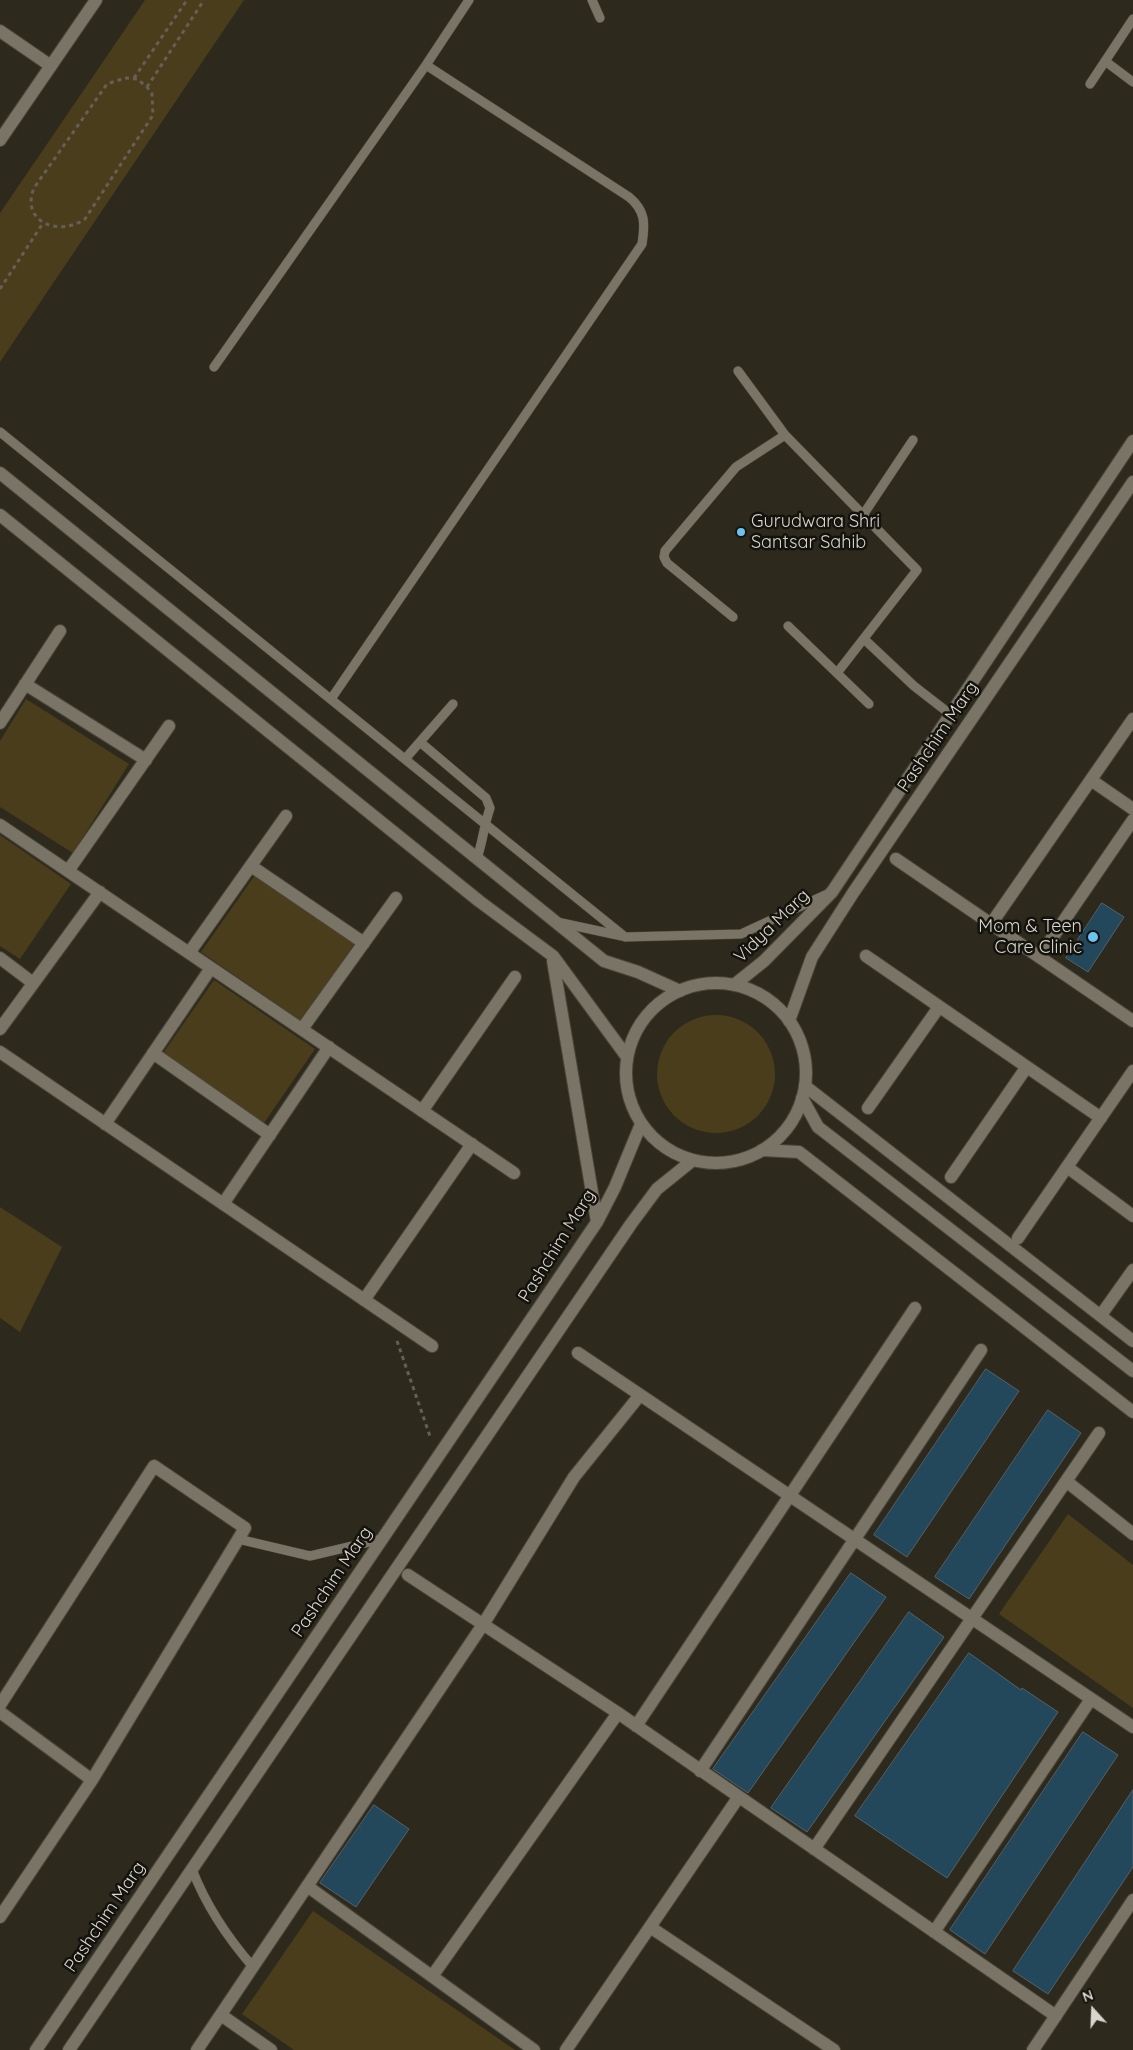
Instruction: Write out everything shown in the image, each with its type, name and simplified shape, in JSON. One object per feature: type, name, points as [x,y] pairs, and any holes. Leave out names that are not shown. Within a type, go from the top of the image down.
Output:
[{"type":"street","points":[[0,140],[96,0]]},
{"type":"street","points":[[0,30],[51,66]]},
{"type":"street","name":"Pashchim Marg","points":[[832,892],[1133,441]]},
{"type":"street","points":[[0,473],[604,961],[638,972],[680,990]]},
{"type":"street","name":"Pashchim Marg","points":[[789,1021],[812,957],[881,852],[1133,482]]},
{"type":"street","points":[[0,516],[480,901],[552,956],[627,1057]]},
{"type":"street","points":[[0,723],[60,631]]},
{"type":"street","points":[[25,684],[146,760]]},
{"type":"street","points":[[991,924],[1133,719]]},
{"type":"street","points":[[68,871],[169,726]]},
{"type":"street","points":[[1091,780],[1133,809]]},
{"type":"street","points":[[190,953],[286,816]]},
{"type":"street","points":[[1039,957],[1133,820]]},
{"type":"street","points":[[0,825],[514,1173]]},
{"type":"street","points":[[896,859],[1133,1021]]},
{"type":"street","points":[[251,866],[364,943]]},
{"type":"street","points":[[0,1029],[100,892]]},
{"type":"street","name":"Vidya Marg","points":[[734,985],[764,961],[832,892]]},
{"type":"street","points":[[302,1029],[396,898]]},
{"type":"street","points":[[552,956],[597,1222]]},
{"type":"street","points":[[866,956],[1101,1118]]},
{"type":"street","points":[[0,958],[33,983]]},
{"type":"street","points":[[105,1124],[211,968]]},
{"type":"street","points":[[422,1110],[516,977]]},
{"type":"street","name":"Vidya Marg","points":[[716,983],[734,985],[765,998],[789,1021],[803,1050],[806,1066],[803,1092],[793,1118],[780,1136],[762,1150],[750,1156],[722,1162],[693,1160],[673,1152],[655,1140],[641,1124],[630,1103],[626,1080],[627,1057],[637,1030],[655,1007],[680,990],[697,985],[716,983]]},
{"type":"street","points":[[868,1108],[939,1007]]},
{"type":"street","points":[[223,1204],[329,1047]]},
{"type":"street","points":[[0,1052],[432,1346]]},
{"type":"street","points":[[153,1053],[270,1135]]},
{"type":"street","points":[[951,1177],[1026,1068]]},
{"type":"street","points":[[1018,1238],[1131,1078]]},
{"type":"street","points":[[803,1092],[1133,1341]]},
{"type":"street","points":[[803,1092],[818,1127],[1133,1371]]},
{"type":"street","name":"Pashchim Marg","points":[[36,2050],[597,1222],[615,1186],[641,1124]]},
{"type":"street","points":[[364,1300],[472,1144]]},
{"type":"street","points":[[762,1150],[799,1152],[1133,1412]]},
{"type":"street","points":[[69,2050],[630,1224],[657,1189],[693,1160]]},
{"type":"street","points":[[1067,1167],[1133,1216]]},
{"type":"street","points":[[1101,1316],[1133,1270]]},
{"type":"street","points":[[636,1726],[915,1308]]},
{"type":"street","points":[[700,1771],[981,1350]]},
{"type":"street","points":[[578,1353],[1133,1727]]},
{"type":"street","points":[[197,2050],[484,1624],[574,1477],[640,1396]]},
{"type":"street","points":[[814,1849],[1099,1433]]},
{"type":"street","points":[[0,1705],[154,1466],[245,1528],[92,1780],[0,1917]]},
{"type":"street","points":[[1066,1481],[1133,1534]]},
{"type":"street","points":[[408,1575],[618,1713],[738,1798],[1056,2016]]},
{"type":"street","points":[[934,1932],[1091,1699]]},
{"type":"street","points":[[0,1712],[92,1780]]},
{"type":"street","points":[[433,1975],[618,1713]]},
{"type":"street","points":[[566,2050],[738,1798]]},
{"type":"street","points":[[307,1886],[433,1975],[534,2050]]},
{"type":"street","points":[[1033,2050],[1133,1900]]},
{"type":"street","points":[[650,1927],[834,2050]]},
{"type":"street","points":[[221,2015],[271,2050]]},
{"type":"lane","points":[[214,367],[426,65],[469,0]]},
{"type":"lane","points":[[592,0],[600,18]]},
{"type":"lane","points":[[1090,84],[1133,19]]},
{"type":"lane","points":[[1105,61],[1133,82]]},
{"type":"lane","points":[[331,699],[642,244],[645,222],[639,205],[426,65]]},
{"type":"lane","points":[[738,371],[785,435],[916,570],[837,673]]},
{"type":"lane","points":[[0,432],[625,937]]},
{"type":"lane","points":[[733,617],[668,563],[664,557],[665,551],[736,467],[785,435]]},
{"type":"lane","points":[[863,515],[913,440]]},
{"type":"lane","points":[[788,626],[869,704]]},
{"type":"lane","points":[[864,639],[914,686],[950,714]]},
{"type":"lane","points":[[405,759],[453,704]]},
{"type":"lane","points":[[420,742],[486,798],[490,808],[485,824],[483,843],[477,858]]},
{"type":"lane","points":[[555,921],[625,937],[741,934],[832,892]]},
{"type":"lane","points":[[238,1539],[310,1556],[382,1539]]},
{"type":"lane","points":[[192,1869],[201,1892],[230,1941],[253,1967]]},
{"type":"path","points":[[134,79],[187,0]]},
{"type":"path","points":[[147,86],[204,0]]},
{"type":"path","points":[[116,79],[134,79],[147,86],[152,94],[153,115],[85,219],[68,227],[59,228],[44,223],[38,217],[31,201],[34,188],[107,84],[116,79]]},
{"type":"path","points":[[0,289],[44,223]]},
{"type":"path","points":[[389,1317],[425,1416],[436,1459]]},
{"type":"shaded area","points":[[145,0],[244,0],[0,362],[0,213]]},
{"type":"shaded area","points":[[26,699],[129,764],[73,853],[0,807],[0,741]]},
{"type":"shaded area","points":[[0,835],[71,884],[20,959],[0,946]]},
{"type":"shaded area","points":[[255,875],[355,943],[301,1021],[201,952]]},
{"type":"shaded area","points":[[214,980],[315,1049],[264,1123],[163,1053]]},
{"type":"shaded area","points":[[716,1015],[739,1019],[758,1032],[771,1051],[775,1074],[771,1097],[758,1116],[739,1129],[716,1133],[693,1129],[674,1116],[661,1097],[657,1074],[661,1051],[674,1032],[693,1019]]},
{"type":"shaded area","points":[[0,1207],[62,1247],[20,1332],[0,1318]]},
{"type":"shaded area","points":[[1068,1514],[1133,1565],[1133,1708],[999,1614]]},
{"type":"shaded area","points":[[313,1911],[515,2050],[294,2050],[242,2014]]},
{"type":"building","points":[[1102,903],[1124,917],[1088,972],[1066,958]]},
{"type":"building","points":[[986,1369],[1019,1391],[907,1557],[874,1535]]},
{"type":"building","points":[[1048,1410],[1081,1433],[969,1599],[935,1577]]},
{"type":"building","points":[[851,1573],[886,1597],[748,1793],[713,1769]]},
{"type":"building","points":[[909,1612],[944,1637],[807,1832],[771,1808]]},
{"type":"building","points":[[969,1653],[1021,1690],[1022,1688],[1058,1712],[947,1878],[855,1816]]},
{"type":"building","points":[[1083,1732],[1118,1755],[985,1954],[950,1930]]},
{"type":"building","points":[[1133,1790],[1133,1867],[1048,1994],[1013,1971]]},
{"type":"building","points":[[374,1805],[409,1829],[356,1907],[320,1883]]},
{"type":"place","name":"Gurudwara Shri Santsar Sahib","points":[[741,532]]},
{"type":"place","name":"Mom & Teen Care Clinic","points":[[1093,937]]}]
